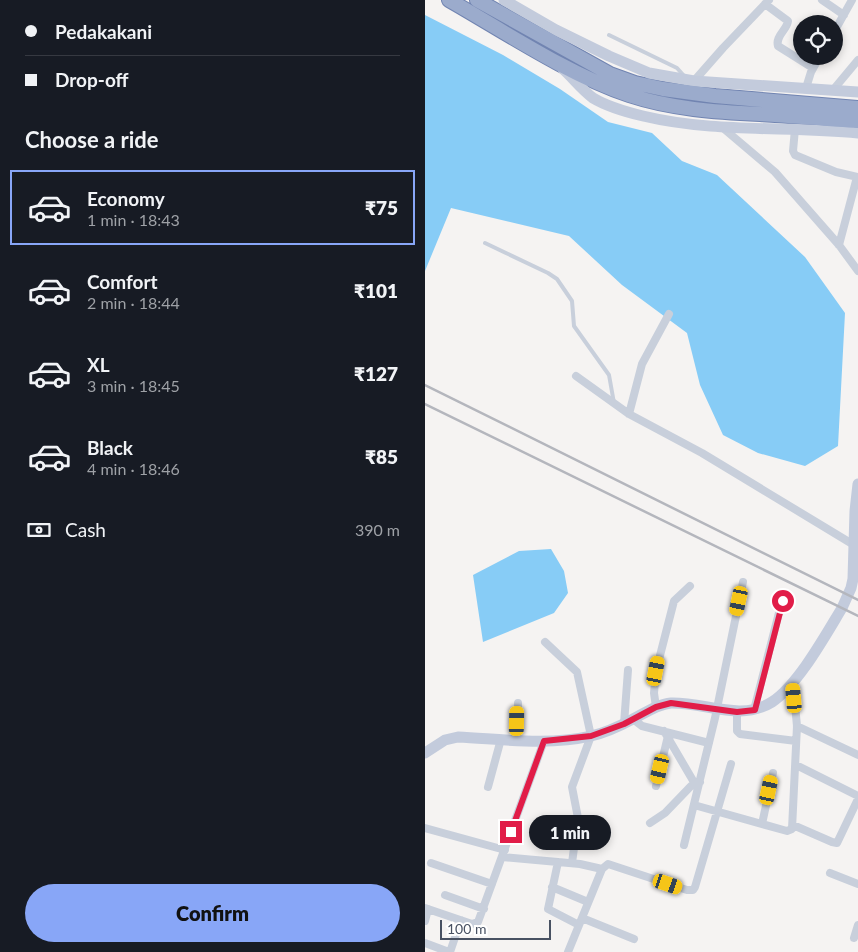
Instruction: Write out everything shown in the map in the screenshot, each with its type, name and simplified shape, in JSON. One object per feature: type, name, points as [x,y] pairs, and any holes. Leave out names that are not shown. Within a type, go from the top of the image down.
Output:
[{"type":"highway","points":[[449,0],[555,60],[606,86],[657,103],[713,111],[858,121]]},
{"type":"highway","points":[[477,0],[610,74],[635,83],[715,96],[858,108]]},
{"type":"main road","points":[[505,0],[556,30],[649,73],[691,81],[858,92]]},
{"type":"main road","points":[[555,60],[593,97],[619,110],[663,121],[723,128],[828,130],[858,133]]},
{"type":"main road","points":[[425,753],[451,738],[544,741],[591,736],[629,722],[656,707],[671,703],[737,712],[755,710],[771,702],[793,684],[848,596],[853,579],[858,484]]},
{"type":"street","points":[[822,0],[844,15],[852,0]]},
{"type":"street","points":[[691,81],[767,2],[788,21],[778,40],[778,46],[813,68]]},
{"type":"street","points":[[833,90],[858,60]]},
{"type":"street","points":[[806,88],[815,65]]},
{"type":"street","points":[[723,128],[775,172],[839,245],[858,270]]},
{"type":"street","points":[[795,129],[793,151],[795,155],[836,172],[857,177],[839,245]]},
{"type":"street","points":[[629,414],[638,375],[645,356],[669,314]]},
{"type":"street","points":[[576,376],[629,414],[702,453],[854,545]]},
{"type":"street","points":[[684,845],[694,805],[697,783],[717,709],[743,582]]},
{"type":"street","points":[[656,707],[654,693],[656,671],[674,601],[690,586]]},
{"type":"street","points":[[755,710],[783,601]]},
{"type":"street","points":[[545,642],[577,672],[583,691],[591,736],[572,787],[578,818],[572,863]]},
{"type":"street","points":[[628,670],[629,722],[666,734],[709,743]]},
{"type":"street","points":[[694,805],[789,831],[792,829],[797,726],[793,684]]},
{"type":"street","points":[[517,740],[518,703]]},
{"type":"street","points":[[737,712],[737,731],[740,734],[796,741]]},
{"type":"street","points":[[797,726],[858,755]]},
{"type":"street","points":[[666,734],[697,783]]},
{"type":"street","points":[[656,786],[666,734]]},
{"type":"street","points":[[488,787],[501,739]]},
{"type":"street","points":[[425,921],[427,909],[472,924],[477,922],[484,908],[544,741]]},
{"type":"street","points":[[569,952],[602,869],[608,864],[687,890],[693,890],[731,764]]},
{"type":"street","points":[[793,825],[837,843],[858,798],[796,765]]},
{"type":"street","points":[[761,824],[773,773]]},
{"type":"street","points":[[650,823],[665,813],[697,783]]},
{"type":"street","points":[[425,828],[503,854],[602,869]]},
{"type":"street","points":[[558,862],[548,909],[635,939]]},
{"type":"street","points":[[431,864],[492,884]]},
{"type":"street","points":[[830,873],[858,884]]},
{"type":"street","points":[[553,887],[588,902]]},
{"type":"street","points":[[445,894],[484,908]]},
{"type":"street","points":[[425,943],[449,952],[461,920]]},
{"type":"street","points":[[854,938],[858,924]]},
{"type":"lane","points":[[609,35],[677,68],[691,81]]},
{"type":"lane","points":[[485,243],[548,273],[557,280],[572,301],[573,323],[576,329],[609,375],[614,403]]},
{"type":"water","points":[[425,15],[503,55],[560,89],[608,122],[652,133],[682,161],[717,175],[805,257],[845,313],[838,446],[805,466],[758,453],[723,435],[700,385],[687,333],[622,285],[569,236],[451,208],[425,271]]},
{"type":"water","points":[[551,549],[564,571],[568,593],[554,613],[483,642],[473,575],[519,551]]},
{"type":"railway","points":[[425,385],[858,600]]},
{"type":"railway","points":[[425,404],[858,616]]},
{"type":"route","points":[[511,832],[544,741],[591,736],[624,724],[656,707],[671,703],[737,712],[755,710],[783,601]]}]
